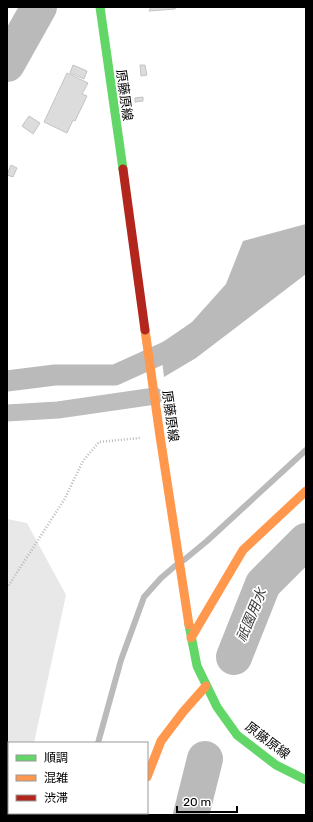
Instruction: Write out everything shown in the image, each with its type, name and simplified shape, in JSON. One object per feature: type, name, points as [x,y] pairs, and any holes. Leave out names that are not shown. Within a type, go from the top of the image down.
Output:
[{"type":"main road","name":"原藤原線","points":[[100,7],[160,436],[191,638],[197,666],[217,707],[237,735],[276,765],[306,780]]},
{"type":"main road","points":[[191,638],[243,550],[306,491]]},
{"type":"main road","points":[[148,774],[161,741],[183,712],[206,686]]},
{"type":"street","points":[[7,413],[58,410],[155,396]]},
{"type":"path","points":[[7,588],[64,500],[82,461],[99,442],[160,436]]},
{"type":"shaded area","points":[[306,224],[306,274],[196,358],[164,377],[160,344],[192,322],[226,284],[243,241]]},
{"type":"shaded area","points":[[7,519],[27,523],[66,595],[34,742],[8,742],[8,814],[19,815],[7,815]]},
{"type":"shaded area","points":[[306,528],[306,554],[275,588],[264,621],[244,610],[245,599],[259,577],[289,542]]},
{"type":"building","points":[[151,7],[176,7],[175,9],[149,11]]},
{"type":"building","points":[[73,65],[87,71],[84,79],[70,73]]},
{"type":"building","points":[[140,65],[145,65],[147,75],[141,76]]},
{"type":"building","points":[[67,73],[88,83],[82,94],[87,96],[75,121],[73,120],[67,133],[44,122]]},
{"type":"building","points":[[143,97],[143,101],[135,102],[135,98]]},
{"type":"building","points":[[29,116],[40,123],[33,134],[22,126]]},
{"type":"building","points":[[11,165],[17,168],[13,177],[7,175]]},
{"type":"waterway","points":[[7,64],[39,7]]},
{"type":"waterway","points":[[7,381],[55,375],[115,375],[188,342]]},
{"type":"waterway","points":[[184,560],[207,541],[306,450]]},
{"type":"waterway","name":"祇園用水","points":[[234,657],[263,584],[306,541]]},
{"type":"waterway","points":[[98,742],[121,660],[144,597],[161,578],[175,566]]},
{"type":"waterway","name":"祇園用水","points":[[191,815],[205,759]]},
{"type":"traffic: fast","points":[[100,7],[123,169]]},
{"type":"traffic: fast","points":[[189,625],[197,666],[217,707],[237,735],[276,765],[306,780]]},
{"type":"traffic: slow","points":[[145,330],[189,625]]},
{"type":"traffic: slow","points":[[191,638],[243,550],[306,491]]},
{"type":"traffic: slow","points":[[148,774],[161,741],[183,712],[206,686]]},
{"type":"traffic: jam","points":[[123,169],[145,330]]}]
